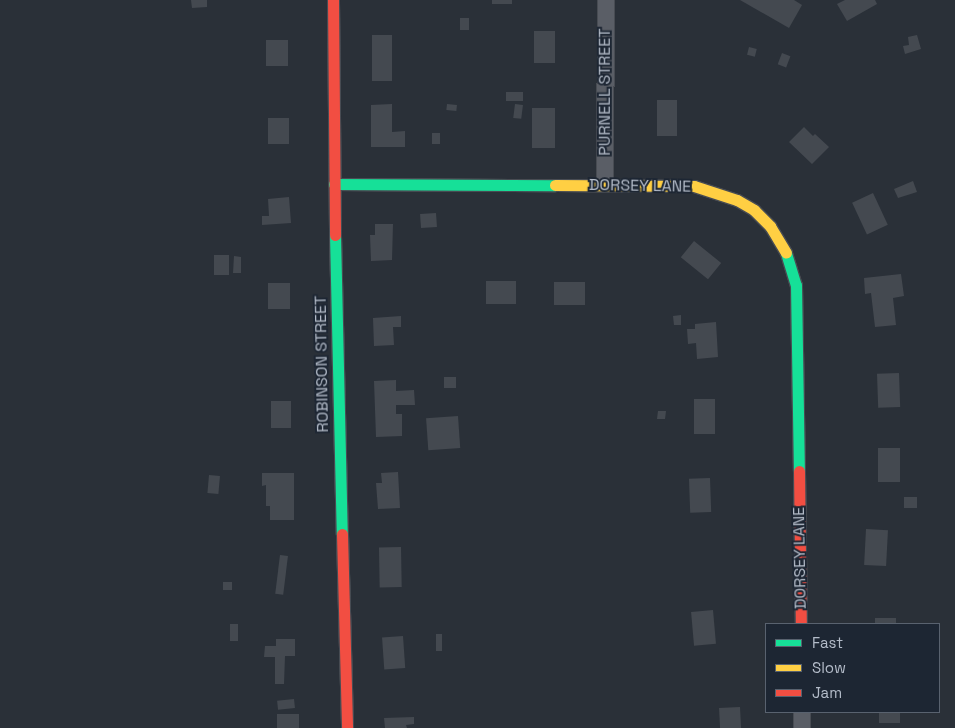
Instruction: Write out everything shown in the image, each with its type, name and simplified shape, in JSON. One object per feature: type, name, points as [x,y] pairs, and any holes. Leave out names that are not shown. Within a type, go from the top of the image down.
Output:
[{"type":"street","name":"ROBINSON STREET","points":[[333,0],[334,184],[346,728]]},
{"type":"street","name":"PURNELL STREET","points":[[605,184],[606,0]]},
{"type":"street","name":"DORSEY LANE","points":[[334,184],[605,184],[694,186],[720,192],[754,210],[770,226],[783,245],[791,265],[797,304],[801,623]]},
{"type":"street","points":[[802,713],[802,728]]},
{"type":"building","points":[[191,0],[207,0],[207,7],[192,8]]},
{"type":"building","points":[[492,0],[512,0],[512,4],[492,4]]},
{"type":"building","points":[[740,0],[794,0],[802,5],[789,28]]},
{"type":"building","points":[[845,0],[875,0],[877,4],[847,21],[837,4]]},
{"type":"building","points":[[460,18],[469,18],[469,30],[460,30]]},
{"type":"building","points":[[534,31],[555,31],[555,63],[534,63]]},
{"type":"building","points":[[372,35],[392,35],[392,81],[372,81]]},
{"type":"building","points":[[917,35],[921,49],[905,54],[903,46],[909,45],[908,37]]},
{"type":"building","points":[[266,40],[288,40],[288,66],[266,66]]},
{"type":"building","points":[[749,47],[757,49],[755,57],[747,55]]},
{"type":"building","points":[[782,53],[790,56],[786,67],[778,64]]},
{"type":"building","points":[[506,92],[523,92],[523,101],[506,101]]},
{"type":"building","points":[[657,100],[677,100],[677,136],[657,136]]},
{"type":"building","points":[[392,104],[392,132],[405,131],[405,147],[371,147],[371,105]]},
{"type":"building","points":[[447,104],[457,105],[456,111],[446,110]]},
{"type":"building","points":[[515,104],[523,105],[521,119],[513,118]]},
{"type":"building","points":[[532,108],[555,108],[555,148],[532,148]]},
{"type":"building","points":[[268,118],[289,118],[289,144],[268,144]]},
{"type":"building","points":[[804,127],[829,147],[812,164],[789,142]]},
{"type":"building","points":[[432,133],[440,133],[440,144],[432,144]]},
{"type":"building","points":[[913,181],[917,192],[898,198],[894,189]]},
{"type":"building","points":[[873,193],[888,225],[867,234],[852,203]]},
{"type":"building","points":[[289,197],[291,223],[262,225],[262,216],[269,216],[268,199]]},
{"type":"building","points":[[436,213],[437,227],[421,228],[420,214]]},
{"type":"building","points":[[375,224],[393,224],[392,260],[371,261],[370,235],[375,235]]},
{"type":"building","points":[[694,241],[721,263],[708,279],[681,257]]},
{"type":"building","points":[[214,255],[229,255],[229,275],[214,275]]},
{"type":"building","points":[[234,256],[241,257],[241,273],[233,273]]},
{"type":"building","points":[[901,274],[904,296],[893,298],[896,325],[875,327],[871,293],[865,294],[864,278]]},
{"type":"building","points":[[486,281],[516,281],[516,304],[486,304]]},
{"type":"building","points":[[554,282],[585,282],[585,305],[554,305]]},
{"type":"building","points":[[268,283],[290,283],[290,309],[268,309]]},
{"type":"building","points":[[681,315],[681,325],[674,325],[673,316]]},
{"type":"building","points":[[401,316],[401,327],[393,327],[394,345],[374,346],[373,318]]},
{"type":"building","points":[[716,322],[718,357],[697,359],[696,343],[688,344],[687,329],[695,329],[695,324]]},
{"type":"building","points":[[899,373],[900,407],[878,408],[877,374]]},
{"type":"building","points":[[444,377],[456,377],[456,388],[444,388]]},
{"type":"building","points":[[396,380],[396,391],[414,390],[415,405],[396,405],[396,414],[402,414],[402,436],[376,437],[374,381]]},
{"type":"building","points":[[694,399],[715,399],[715,434],[694,434]]},
{"type":"building","points":[[271,401],[291,401],[291,428],[271,428]]},
{"type":"building","points":[[658,411],[666,411],[665,419],[657,419]]},
{"type":"building","points":[[458,416],[460,448],[428,450],[426,418]]},
{"type":"building","points":[[878,448],[900,448],[900,482],[878,482]]},
{"type":"building","points":[[398,472],[400,508],[378,509],[376,483],[382,483],[381,473]]},
{"type":"building","points":[[262,473],[294,473],[294,520],[270,520],[270,506],[266,506],[266,485],[262,486]]},
{"type":"building","points":[[209,475],[220,476],[218,494],[207,493]]},
{"type":"building","points":[[710,478],[711,512],[690,513],[689,479]]},
{"type":"building","points":[[904,497],[917,497],[917,508],[904,508]]},
{"type":"building","points":[[866,529],[888,530],[886,566],[864,565]]},
{"type":"building","points":[[379,547],[401,547],[402,587],[380,587]]},
{"type":"building","points":[[280,555],[288,556],[283,595],[275,594]]},
{"type":"building","points":[[223,582],[232,582],[232,590],[223,590]]},
{"type":"building","points":[[713,610],[716,644],[694,646],[691,612]]},
{"type":"building","points":[[875,618],[896,618],[896,623],[875,623]]},
{"type":"building","points":[[230,624],[238,624],[238,641],[230,641]]},
{"type":"building","points":[[436,634],[442,634],[442,651],[436,651]]},
{"type":"building","points":[[403,636],[405,668],[384,669],[382,637]]},
{"type":"building","points":[[276,639],[295,639],[295,656],[285,656],[284,684],[275,684],[275,657],[264,657],[265,646],[276,646]]},
{"type":"building","points":[[294,699],[295,708],[278,710],[277,701]]},
{"type":"building","points":[[740,707],[741,728],[720,728],[719,708]]},
{"type":"building","points":[[879,713],[900,713],[900,723],[879,723]]},
{"type":"building","points":[[277,714],[299,714],[299,728],[277,728]]},
{"type":"building","points":[[414,717],[414,724],[406,725],[407,728],[385,728],[384,718]]},
{"type":"traffic: fast","points":[[334,184],[555,185]]},
{"type":"traffic: fast","points":[[335,235],[342,534]]},
{"type":"traffic: fast","points":[[786,253],[796,285],[799,471]]},
{"type":"traffic: slow","points":[[555,185],[694,186],[737,200],[754,210],[770,226],[786,253]]},
{"type":"traffic: jam","points":[[333,0],[335,235]]},
{"type":"traffic: jam","points":[[799,471],[801,623]]},
{"type":"traffic: jam","points":[[342,534],[347,728]]}]
